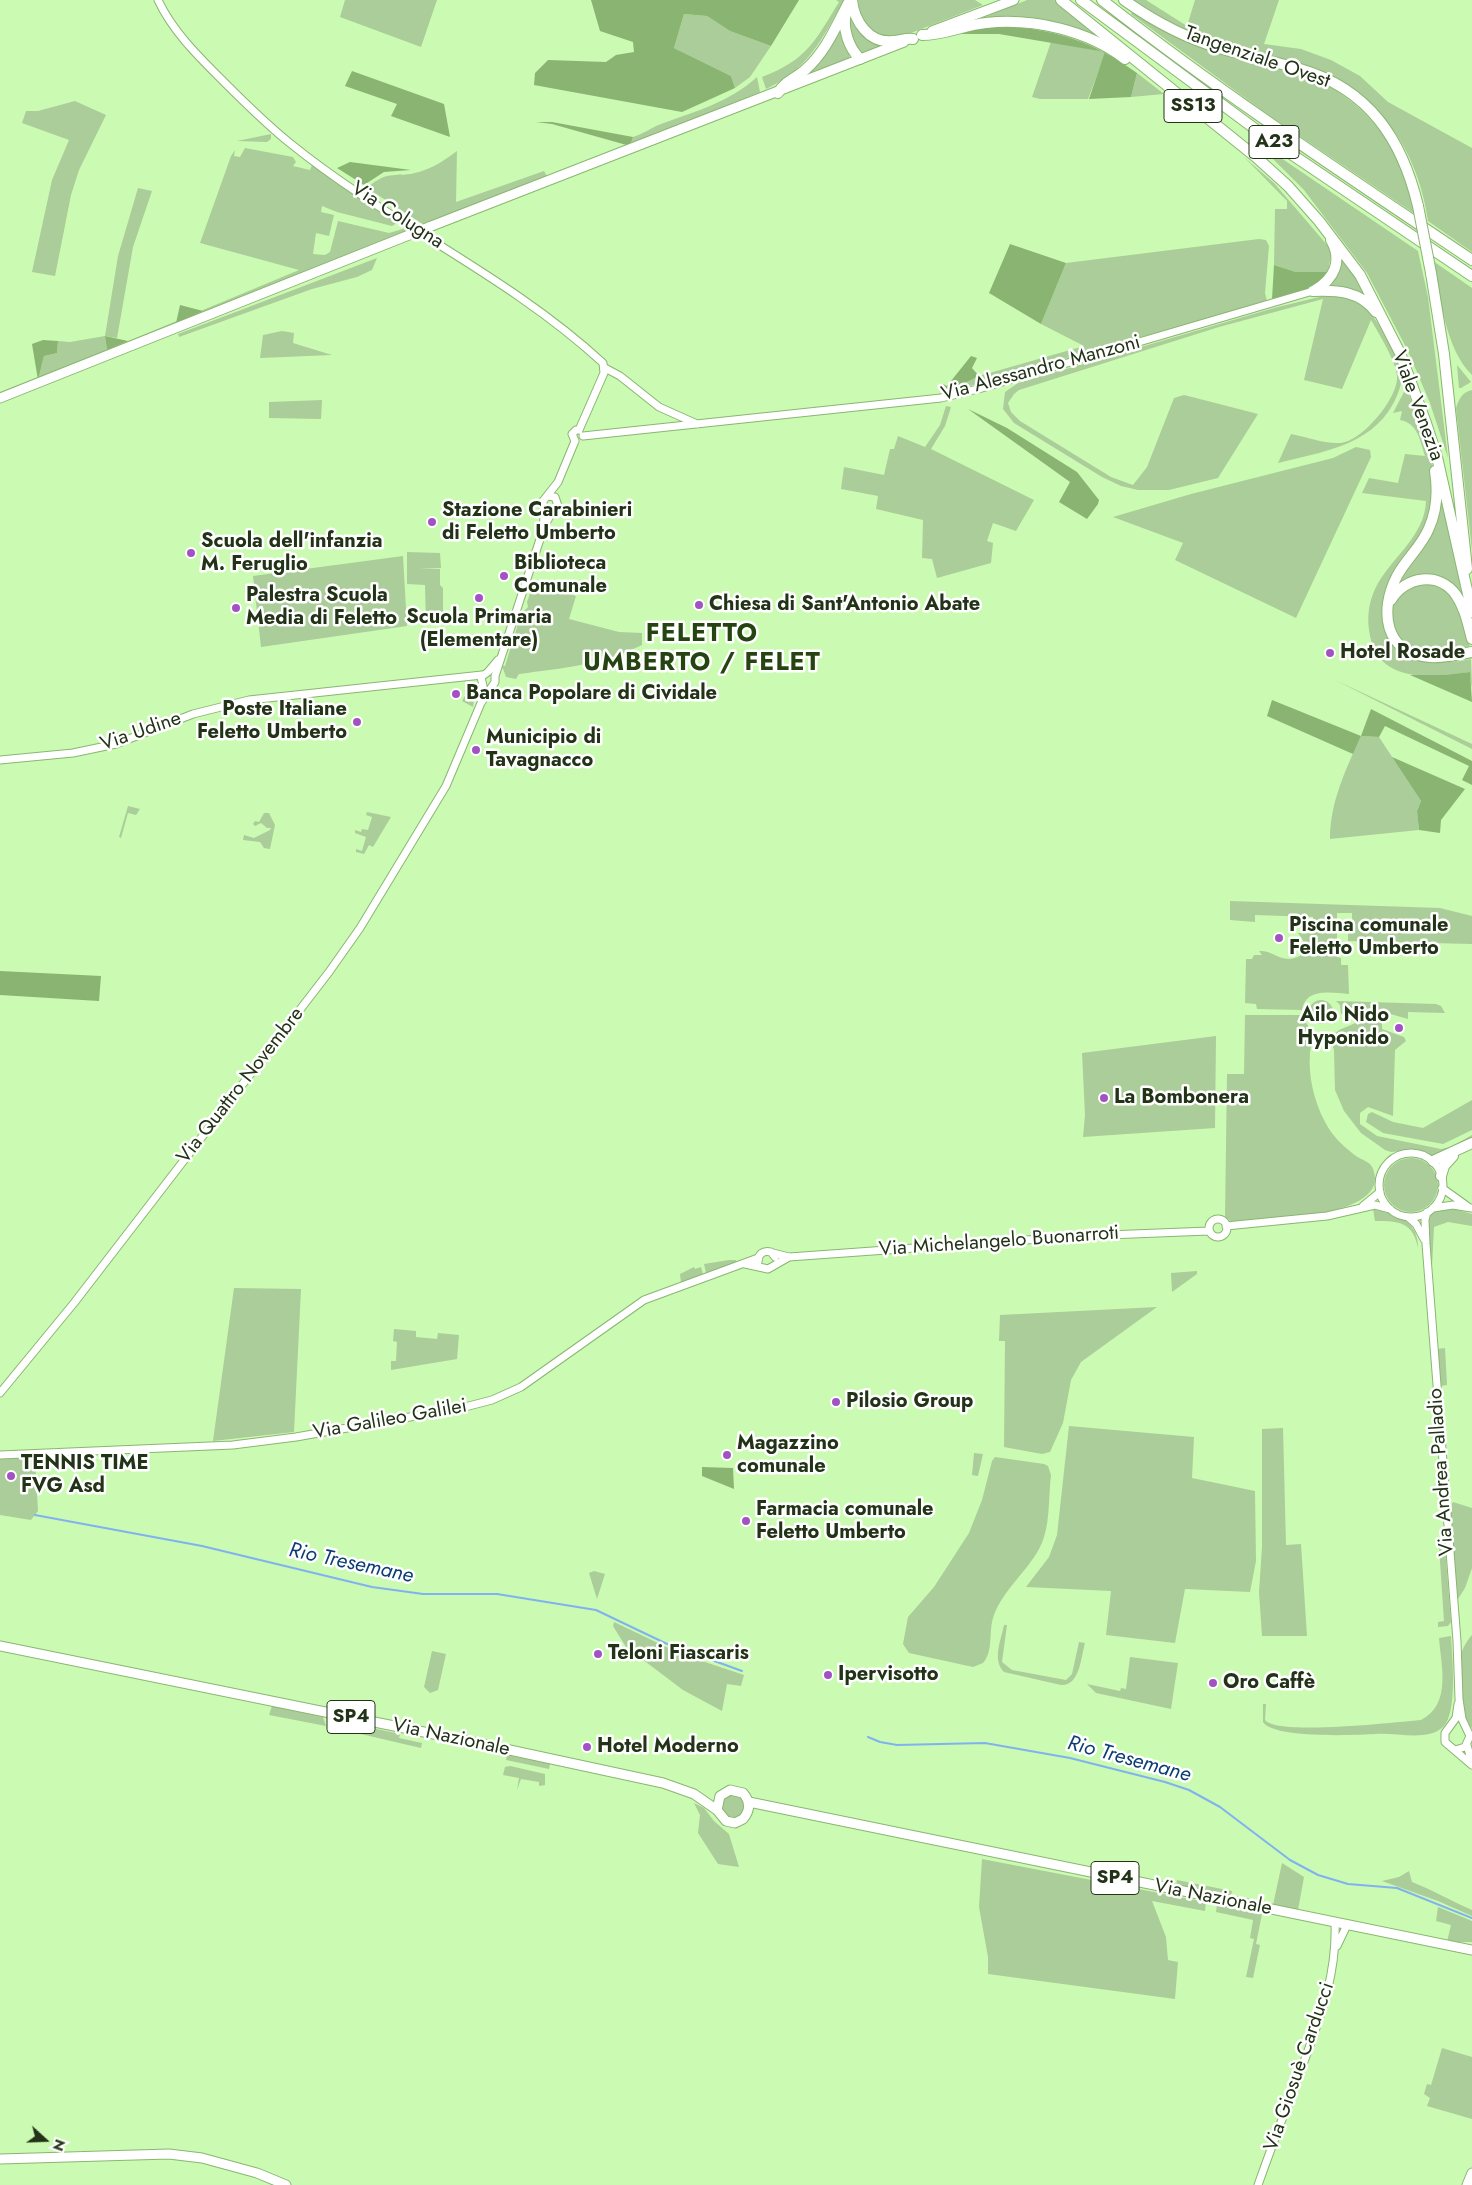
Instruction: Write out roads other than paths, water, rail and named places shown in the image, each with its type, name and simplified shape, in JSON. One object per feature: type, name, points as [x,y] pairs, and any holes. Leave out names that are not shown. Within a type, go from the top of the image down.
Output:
[{"type":"highway","points":[[851,0],[860,25],[875,38],[892,42],[935,35],[985,23],[1012,22],[1047,25],[1089,38],[1114,51],[1148,76],[1158,78]]},
{"type":"highway","points":[[851,0],[844,22],[853,52],[860,59]]},
{"type":"highway","points":[[778,93],[782,86],[805,70],[821,52],[851,0]]},
{"type":"highway","name":"SS13","points":[[1061,0],[1256,157],[1288,186],[1319,220]]},
{"type":"highway","name":"A23","points":[[1081,0],[1266,137],[1472,276]]},
{"type":"highway","name":"A23","points":[[1102,0],[1186,64],[1297,142],[1472,260]]},
{"type":"highway","name":"Tangenziale Ovest","points":[[1124,0],[1172,28],[1217,47],[1301,69],[1325,78],[1348,92],[1380,120],[1395,141],[1406,163],[1418,206],[1431,273]]},
{"type":"highway","points":[[1313,291],[1328,281],[1333,274],[1337,256],[1333,243],[1319,220]]},
{"type":"highway","name":"Viale Venezia","points":[[1319,220],[1360,275],[1396,344],[1412,380],[1438,457],[1472,611]]},
{"type":"highway","name":"Viale Venezia","points":[[1431,273],[1444,354],[1472,611]]},
{"type":"highway","points":[[1313,291],[1354,294],[1369,304],[1396,344]]},
{"type":"highway","points":[[1426,423],[1436,482],[1434,512],[1426,536],[1403,565],[1392,587],[1386,616],[1394,639],[1407,650],[1429,657],[1472,652]]},
{"type":"highway","points":[[1461,514],[1472,557]]},
{"type":"highway","points":[[1386,616],[1394,596],[1409,583],[1424,579],[1439,582],[1446,585],[1464,609],[1472,639]]},
{"type":"highway","points":[[1432,1162],[1472,1143]]},
{"type":"highway","points":[[1442,1176],[1444,1166],[1458,1151]]},
{"type":"main road","points":[[0,398],[429,227],[1014,0]]},
{"type":"main road","name":"Via Nazionale","points":[[0,1646],[495,1747],[663,1783],[694,1794],[720,1796],[727,1790],[737,1790],[746,1796],[749,1802],[778,1810],[846,1822],[1347,1926],[1472,1950]]},
{"type":"main road","name":"Via Nazionale","points":[[694,1794],[717,1810],[722,1819],[730,1823],[739,1822],[747,1814],[778,1810]]},
{"type":"main road","points":[[717,1810],[720,1796]]},
{"type":"main road","points":[[747,1814],[749,1802]]},
{"type":"main road","points":[[1452,1946],[1472,1944]]},
{"type":"main road","points":[[0,2159],[169,2154],[202,2158],[257,2173],[286,2185]]},
{"type":"main road","points":[[1467,2185],[1472,2173]]},
{"type":"street","name":"Via Colugna","points":[[158,0],[173,26],[193,51],[259,117],[291,144],[346,183],[536,307],[597,357],[605,368],[620,376],[659,407],[697,424]]},
{"type":"street","name":"Via Alessandro Manzoni","points":[[581,433],[697,424],[941,398],[982,388],[1313,291]]},
{"type":"street","points":[[544,527],[542,501],[558,482],[575,441],[580,441],[581,433],[605,368]]},
{"type":"street","points":[[485,686],[488,674],[504,652],[544,527],[552,512],[558,506],[558,482]]},
{"type":"street","points":[[546,496],[557,498]]},
{"type":"street","points":[[543,508],[552,512]]},
{"type":"street","points":[[485,686],[495,682],[488,674]]},
{"type":"street","name":"Via Udine","points":[[0,760],[73,753],[116,744],[193,714],[249,700],[488,674]]},
{"type":"street","name":"Via Udine","points":[[460,678],[485,686]]},
{"type":"street","name":"Via Quattro Novembre","points":[[0,1393],[74,1303],[221,1109],[321,984],[360,928],[446,786],[481,703],[485,686]]},
{"type":"street","points":[[1430,1210],[1440,1199],[1442,1188],[1442,1176],[1432,1162],[1414,1153],[1394,1158],[1386,1164],[1381,1174],[1380,1192],[1390,1210],[1408,1217],[1453,1204],[1471,1208]]},
{"type":"street","points":[[1442,1188],[1471,1208]]},
{"type":"street","name":"Via Michelangelo Buonarroti","points":[[1362,1207],[1380,1192]]},
{"type":"street","name":"Via Michelangelo Buonarroti","points":[[1226,1226],[1327,1216],[1362,1207],[1376,1206],[1390,1210]]},
{"type":"street","name":"Via Andrea Palladio","points":[[1430,1210],[1425,1220],[1426,1244],[1457,1641],[1459,1699],[1465,1728],[1470,1736],[1467,1745],[1472,1764]]},
{"type":"street","name":"Via Andrea Palladio","points":[[1408,1217],[1420,1230],[1426,1244]]},
{"type":"street","name":"Via Michelangelo Buonarroti","points":[[1215,1220],[1221,1220],[1226,1226],[1226,1232],[1220,1237],[1212,1236],[1209,1231],[1211,1223],[1215,1220]]},
{"type":"street","name":"Via Michelangelo Buonarroti","points":[[773,1254],[789,1256],[1082,1236],[1209,1231]]},
{"type":"street","points":[[744,1264],[768,1270],[775,1264],[773,1254],[763,1252],[758,1258],[760,1267]]},
{"type":"street","name":"Via Michelangelo Buonarroti","points":[[775,1264],[789,1256]]},
{"type":"street","name":"Via Galileo Galilei","points":[[0,1455],[233,1445],[304,1436],[461,1408],[492,1400],[521,1387],[644,1300],[758,1258]]},
{"type":"street","name":"Via Andrea Palladio","points":[[1459,1699],[1456,1718],[1445,1733],[1445,1742],[1472,1764]]},
{"type":"street","points":[[1450,1727],[1460,1725],[1465,1728]]},
{"type":"street","points":[[1455,1750],[1467,1745]]},
{"type":"street","name":"Via Giosuè Carducci","points":[[1258,2185],[1324,2008],[1333,1972],[1336,1948],[1335,1923]]},
{"type":"street","name":"Via Giosuè Carducci","points":[[1336,1948],[1347,1926]]},
{"type":"waterway","name":"Rio Tresemane","points":[[35,1515],[202,1546],[372,1587],[423,1594],[497,1594],[596,1610],[665,1643],[742,1671]]},
{"type":"waterway","name":"Rio Tresemane","points":[[868,1737],[880,1742],[897,1745],[985,1743],[1070,1758],[1165,1782],[1189,1790],[1220,1807],[1290,1860],[1318,1875],[1348,1884],[1397,1888],[1472,1918]]},
{"type":"place","name":"Stazione Carabinieri di Feletto Umberto","points":[[432,522]]},
{"type":"place","name":"Scuola dell'infanzia M. Feruglio","points":[[191,553]]},
{"type":"place","name":"Biblioteca Comunale","points":[[504,576]]},
{"type":"place","name":"Scuola Primaria (Elementare)","points":[[479,598]]},
{"type":"place","name":"Chiesa di Sant'Antonio Abate","points":[[699,605]]},
{"type":"place","name":"Palestra Scuola Media di Feletto","points":[[236,608]]},
{"type":"place","name":"Hotel Rosade","points":[[1330,653]]},
{"type":"place","name":"Banca Popolare di Cividale","points":[[456,694]]},
{"type":"place","name":"Poste Italiane Feletto Umberto","points":[[357,722]]},
{"type":"place","name":"Municipio di Tavagnacco","points":[[476,750]]},
{"type":"place","name":"Piscina comunale Feletto Umberto","points":[[1279,938]]},
{"type":"place","name":"Ailo Nido Hyponido","points":[[1399,1028]]},
{"type":"place","name":"La Bombonera","points":[[1104,1098]]},
{"type":"place","name":"Pilosio Group","points":[[836,1402]]},
{"type":"place","name":"Magazzino comunale","points":[[727,1455]]},
{"type":"place","name":"TENNIS TIME FVG Asd","points":[[11,1476]]},
{"type":"place","name":"Farmacia comunale Feletto Umberto","points":[[746,1521]]},
{"type":"place","name":"Teloni Fiascaris","points":[[598,1654]]},
{"type":"place","name":"Ipervisotto","points":[[828,1675]]},
{"type":"place","name":"Oro Caffè","points":[[1213,1683]]},
{"type":"place","name":"Hotel Moderno","points":[[587,1747]]},
{"type":"district","name":"FELETTO UMBERTO / FELET","points":[[702,650]]}]
